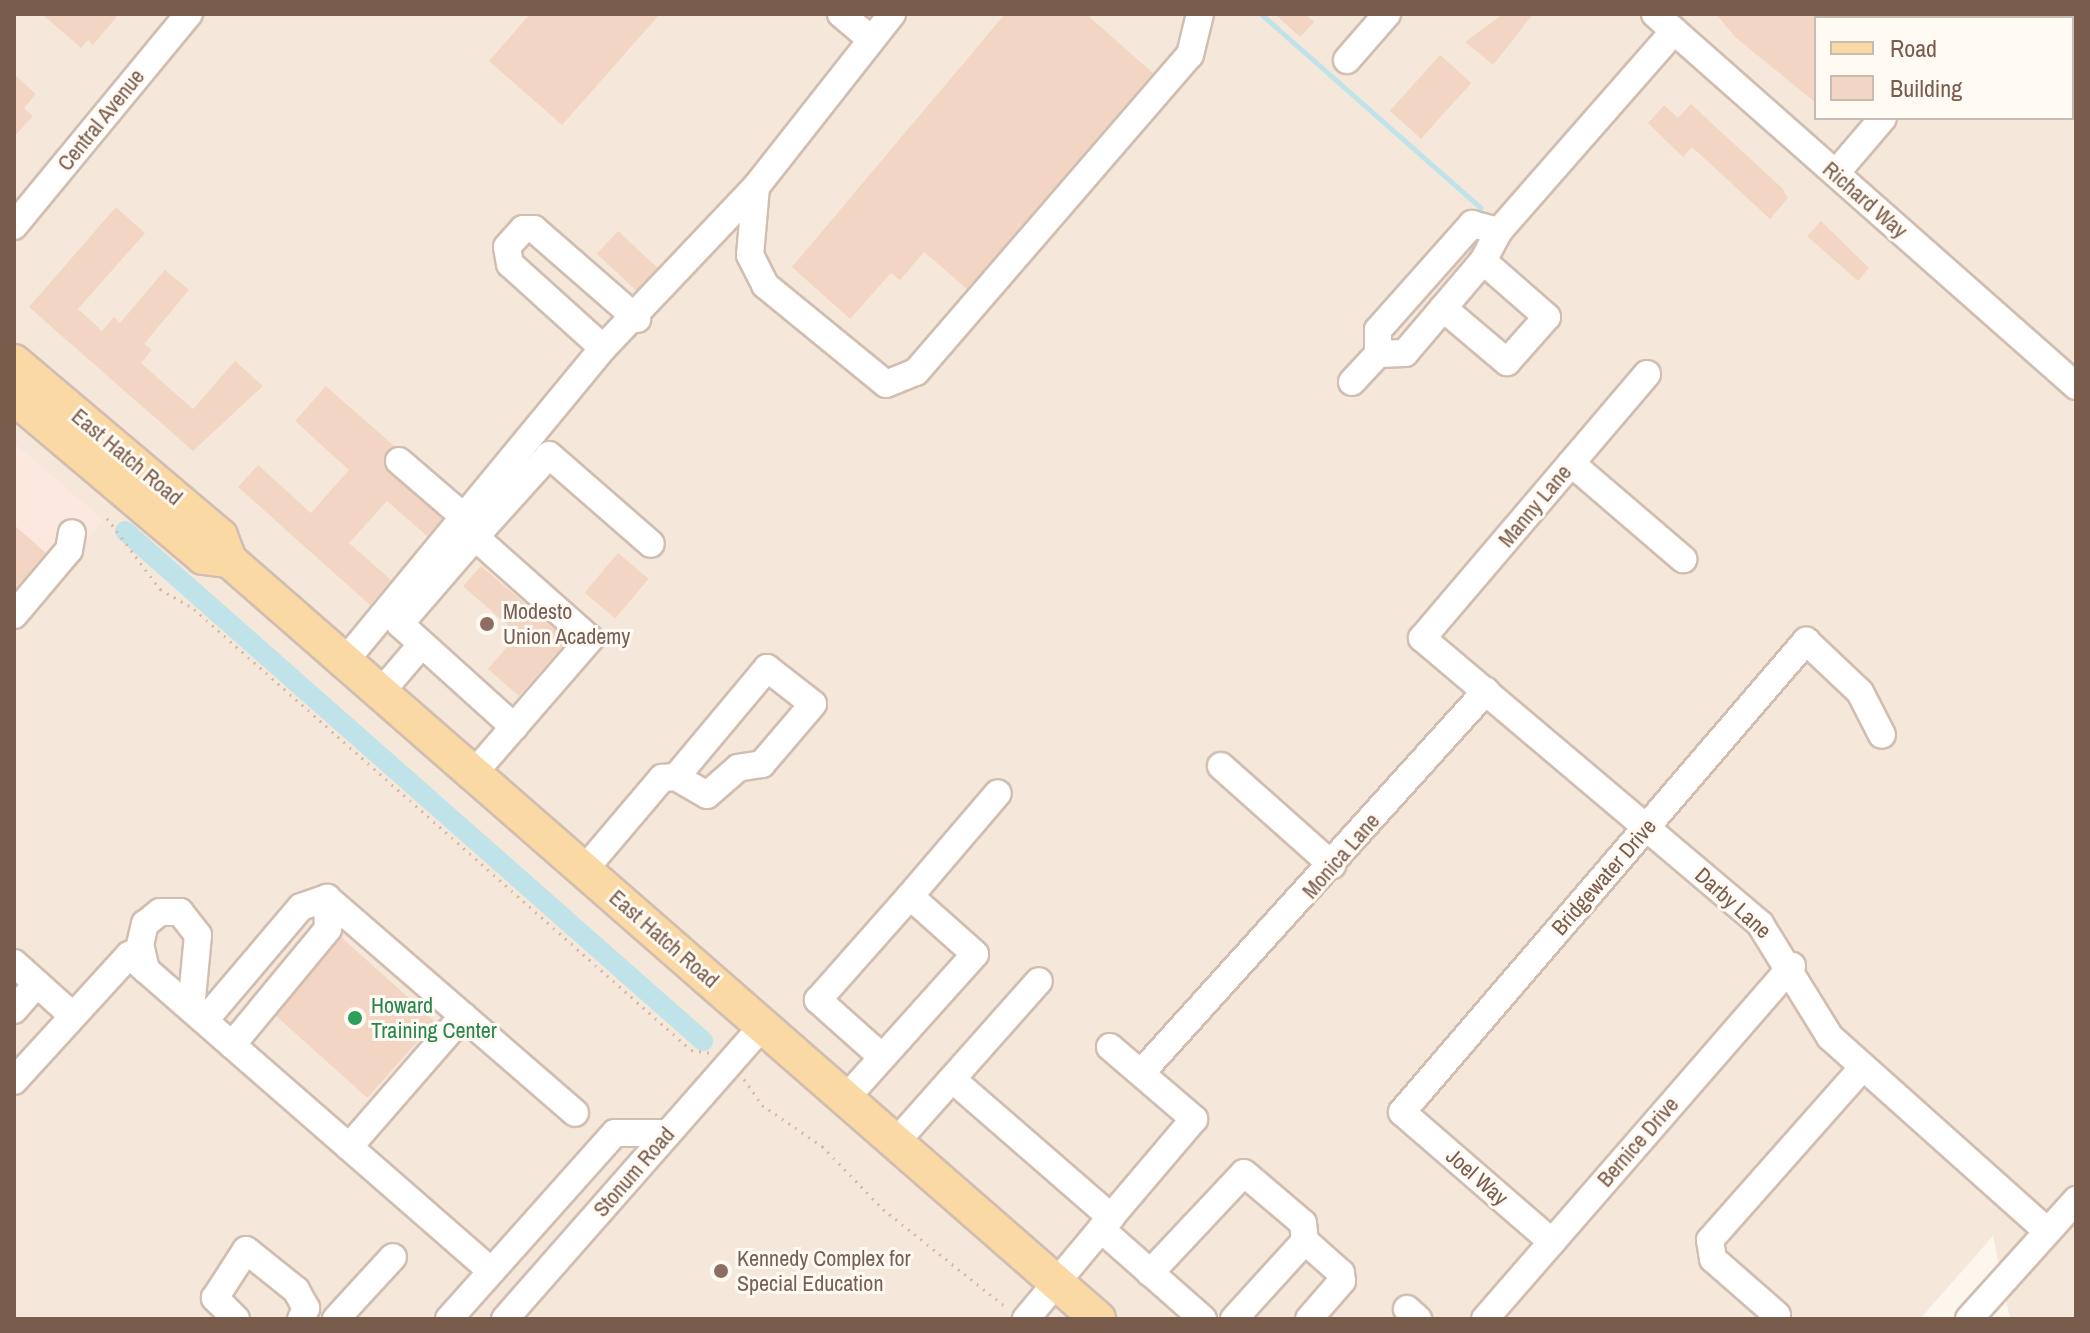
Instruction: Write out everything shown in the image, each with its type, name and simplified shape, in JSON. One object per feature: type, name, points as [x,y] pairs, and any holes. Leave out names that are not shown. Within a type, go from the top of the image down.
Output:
[{"type":"main road","name":"East Hatch Road","points":[[14,362],[220,536],[229,560],[1098,1319]]},
{"type":"main road","name":"East Hatch Road","points":[[14,397],[203,557],[229,560]]},
{"type":"street","name":"Central Avenue","points":[[14,226],[189,14]]},
{"type":"street","points":[[841,14],[870,38]]},
{"type":"street","points":[[514,727],[400,624],[469,525],[603,348],[637,319],[756,187],[845,82],[870,38],[892,14]]},
{"type":"street","points":[[756,187],[750,255],[765,285],[872,379],[904,382],[1190,55],[1200,14]]},
{"type":"street","points":[[1347,60],[1387,14]]},
{"type":"street","points":[[1378,354],[1405,353],[1483,261],[1499,231],[1664,23]]},
{"type":"street","name":"Richard Way","points":[[1664,23],[2076,386]]},
{"type":"street","points":[[1836,173],[1881,120]]},
{"type":"street","points":[[1352,382],[1378,354],[1378,330],[1472,224],[1499,231]]},
{"type":"street","points":[[603,348],[510,264],[507,247],[523,229],[534,229],[637,319]]},
{"type":"street","points":[[1443,308],[1507,362],[1547,317],[1483,261]]},
{"type":"street","points":[[345,661],[469,525],[631,336],[637,319]]},
{"type":"street","name":"Manny Lane","points":[[1422,638],[1647,374]]},
{"type":"street","points":[[469,525],[549,455],[651,544]]},
{"type":"street","points":[[399,461],[590,639],[474,773]]},
{"type":"street","points":[[1571,463],[1683,559]]},
{"type":"street","points":[[14,615],[69,550],[72,533]]},
{"type":"street","name":"Darby Lane","points":[[1422,638],[1760,924],[1792,966],[1830,1037],[2046,1230]]},
{"type":"street","name":"Bridgewater Drive","points":[[1402,1112],[1806,641],[1860,692],[1882,735]]},
{"type":"street","points":[[381,692],[422,644]]},
{"type":"street","points":[[584,870],[662,778],[676,777],[707,795],[738,768],[762,764],[813,704],[767,668],[676,777]]},
{"type":"street","name":"Monica Lane","points":[[1141,1073],[1486,691]]},
{"type":"street","points":[[1221,766],[1332,865]]},
{"type":"street","points":[[882,1057],[818,1000],[998,793]]},
{"type":"street","points":[[846,1098],[975,954],[910,896]]},
{"type":"street","points":[[198,1015],[301,907],[327,898]]},
{"type":"street","points":[[327,898],[575,1113]]},
{"type":"street","points":[[232,1045],[328,929],[327,898]]},
{"type":"street","points":[[146,970],[140,945],[145,924],[160,912],[180,912],[198,935],[198,1015]]},
{"type":"street","points":[[14,1081],[129,955],[491,1271]]},
{"type":"street","points":[[14,963],[73,1016]]},
{"type":"street","name":"Bernice Drive","points":[[1485,1319],[1792,966]]},
{"type":"street","points":[[896,1142],[1039,981]]},
{"type":"street","points":[[14,1010],[37,984]]},
{"type":"street","points":[[349,1147],[463,1016]]},
{"type":"street","name":"Stonum Road","points":[[508,1318],[762,1026]]},
{"type":"street","points":[[1026,1319],[1194,1119],[1110,1047]]},
{"type":"street","points":[[1777,1315],[1713,1259],[1710,1240],[1863,1067]]},
{"type":"street","points":[[952,1079],[1106,1223],[1150,1273],[1203,1319]]},
{"type":"street","name":"Joel Way","points":[[1402,1112],[1552,1242]]},
{"type":"street","points":[[449,1319],[615,1133],[668,1133]]},
{"type":"street","points":[[1150,1273],[1236,1175],[1303,1223],[1305,1241],[1342,1281],[1309,1319]]},
{"type":"street","points":[[1969,1319],[2076,1200]]},
{"type":"street","points":[[1234,1319],[1305,1241]]},
{"type":"street","points":[[236,1319],[215,1298],[246,1250],[296,1290],[306,1308],[301,1319]]},
{"type":"street","points":[[336,1319],[393,1257]]},
{"type":"path","points":[[107,518],[160,589],[194,609],[691,1050],[728,1065],[762,1105],[822,1146],[883,1209],[1019,1319]]},
{"type":"shaded area","points":[[14,14],[2076,14],[2076,1319],[2010,1319],[1993,1236],[1920,1319],[14,1319]]},
{"type":"shaded area","points":[[14,443],[103,520],[14,629]]},
{"type":"building","points":[[42,14],[119,14],[93,45],[88,40],[81,48]]},
{"type":"building","points":[[530,14],[660,14],[562,125],[489,61]]},
{"type":"building","points":[[1005,14],[1086,14],[1153,73],[967,289],[924,252],[900,280],[891,273],[850,319],[792,267]]},
{"type":"building","points":[[1275,14],[1305,14],[1314,22],[1300,37]]},
{"type":"building","points":[[1503,14],[1533,14],[1493,65],[1465,42]]},
{"type":"building","points":[[1716,14],[1816,14],[1814,101],[1735,37]]},
{"type":"building","points":[[1440,55],[1471,83],[1421,139],[1390,111]]},
{"type":"building","points":[[14,74],[36,94],[24,108],[33,116],[14,137]]},
{"type":"building","points":[[1691,104],[1782,188],[1788,198],[1770,219],[1692,147],[1683,157],[1648,123],[1664,105],[1678,118]]},
{"type":"building","points":[[116,207],[145,233],[78,309],[102,331],[114,317],[120,323],[165,270],[189,290],[144,344],[152,350],[141,363],[193,409],[235,361],[263,386],[193,451],[29,307]]},
{"type":"building","points":[[1821,221],[1869,268],[1858,281],[1807,236]]},
{"type":"building","points":[[618,231],[657,268],[636,290],[597,254]]},
{"type":"building","points":[[326,386],[394,446],[384,467],[442,519],[427,536],[387,501],[349,543],[391,580],[370,605],[238,487],[258,465],[311,513],[349,470],[295,421]]},
{"type":"building","points":[[14,525],[46,553],[14,590]]},
{"type":"building","points":[[618,553],[649,579],[615,619],[585,593]]},
{"type":"building","points":[[481,566],[568,640],[519,696],[488,669],[518,634],[463,586]]},
{"type":"building","name":"Howard Training Center","points":[[341,937],[435,1022],[367,1098],[273,1013]]},
{"type":"waterway","points":[[1261,14],[1481,208]]},
{"type":"waterway","points":[[125,531],[703,1041]]},
{"type":"place","name":"Modesto Union Academy","points":[[487,624]]},
{"type":"place","name":"Howard Training Center","points":[[355,1018]]},
{"type":"place","name":"Kennedy Complex for Special Education","points":[[721,1271]]}]
